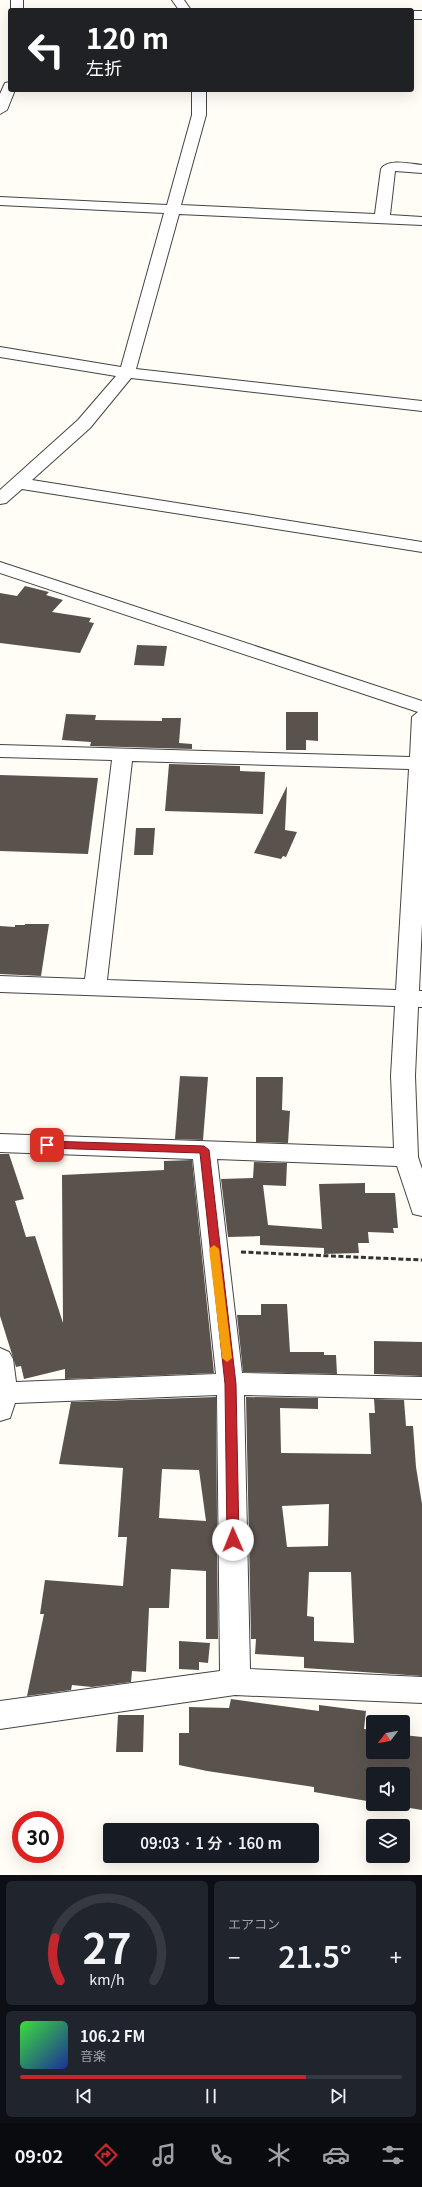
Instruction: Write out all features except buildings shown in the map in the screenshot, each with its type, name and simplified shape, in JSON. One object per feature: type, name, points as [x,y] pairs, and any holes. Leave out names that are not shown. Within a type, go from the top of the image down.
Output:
[{"type":"street","points":[[0,110],[8,91]]},
{"type":"street","points":[[0,499],[84,424],[127,373],[199,115],[199,92]]},
{"type":"street","points":[[382,220],[388,169],[393,167],[422,169]]},
{"type":"street","points":[[0,201],[422,221]]},
{"type":"street","points":[[0,352],[127,373],[422,406]]},
{"type":"street","points":[[18,483],[422,547]]},
{"type":"street","points":[[0,567],[422,707]]},
{"type":"street","points":[[422,717],[414,999],[403,1076],[406,1157],[422,1207]]},
{"type":"street","points":[[0,751],[420,763]]},
{"type":"street","points":[[95,987],[123,755]]},
{"type":"street","points":[[0,984],[414,999]]},
{"type":"street","points":[[0,1143],[406,1157]]},
{"type":"street","points":[[204,1150],[230,1384],[235,1682]]},
{"type":"street","points":[[0,1359],[1,1399],[230,1384],[422,1388]]},
{"type":"street","points":[[0,1715],[235,1682],[422,1690]]},
{"type":"path","points":[[214,1250],[422,1260]]},
{"type":"slow traffic","points":[[214,1249],[227,1358]]},
{"type":"route","points":[[47,1145],[204,1150],[230,1384],[233,1540]]}]
